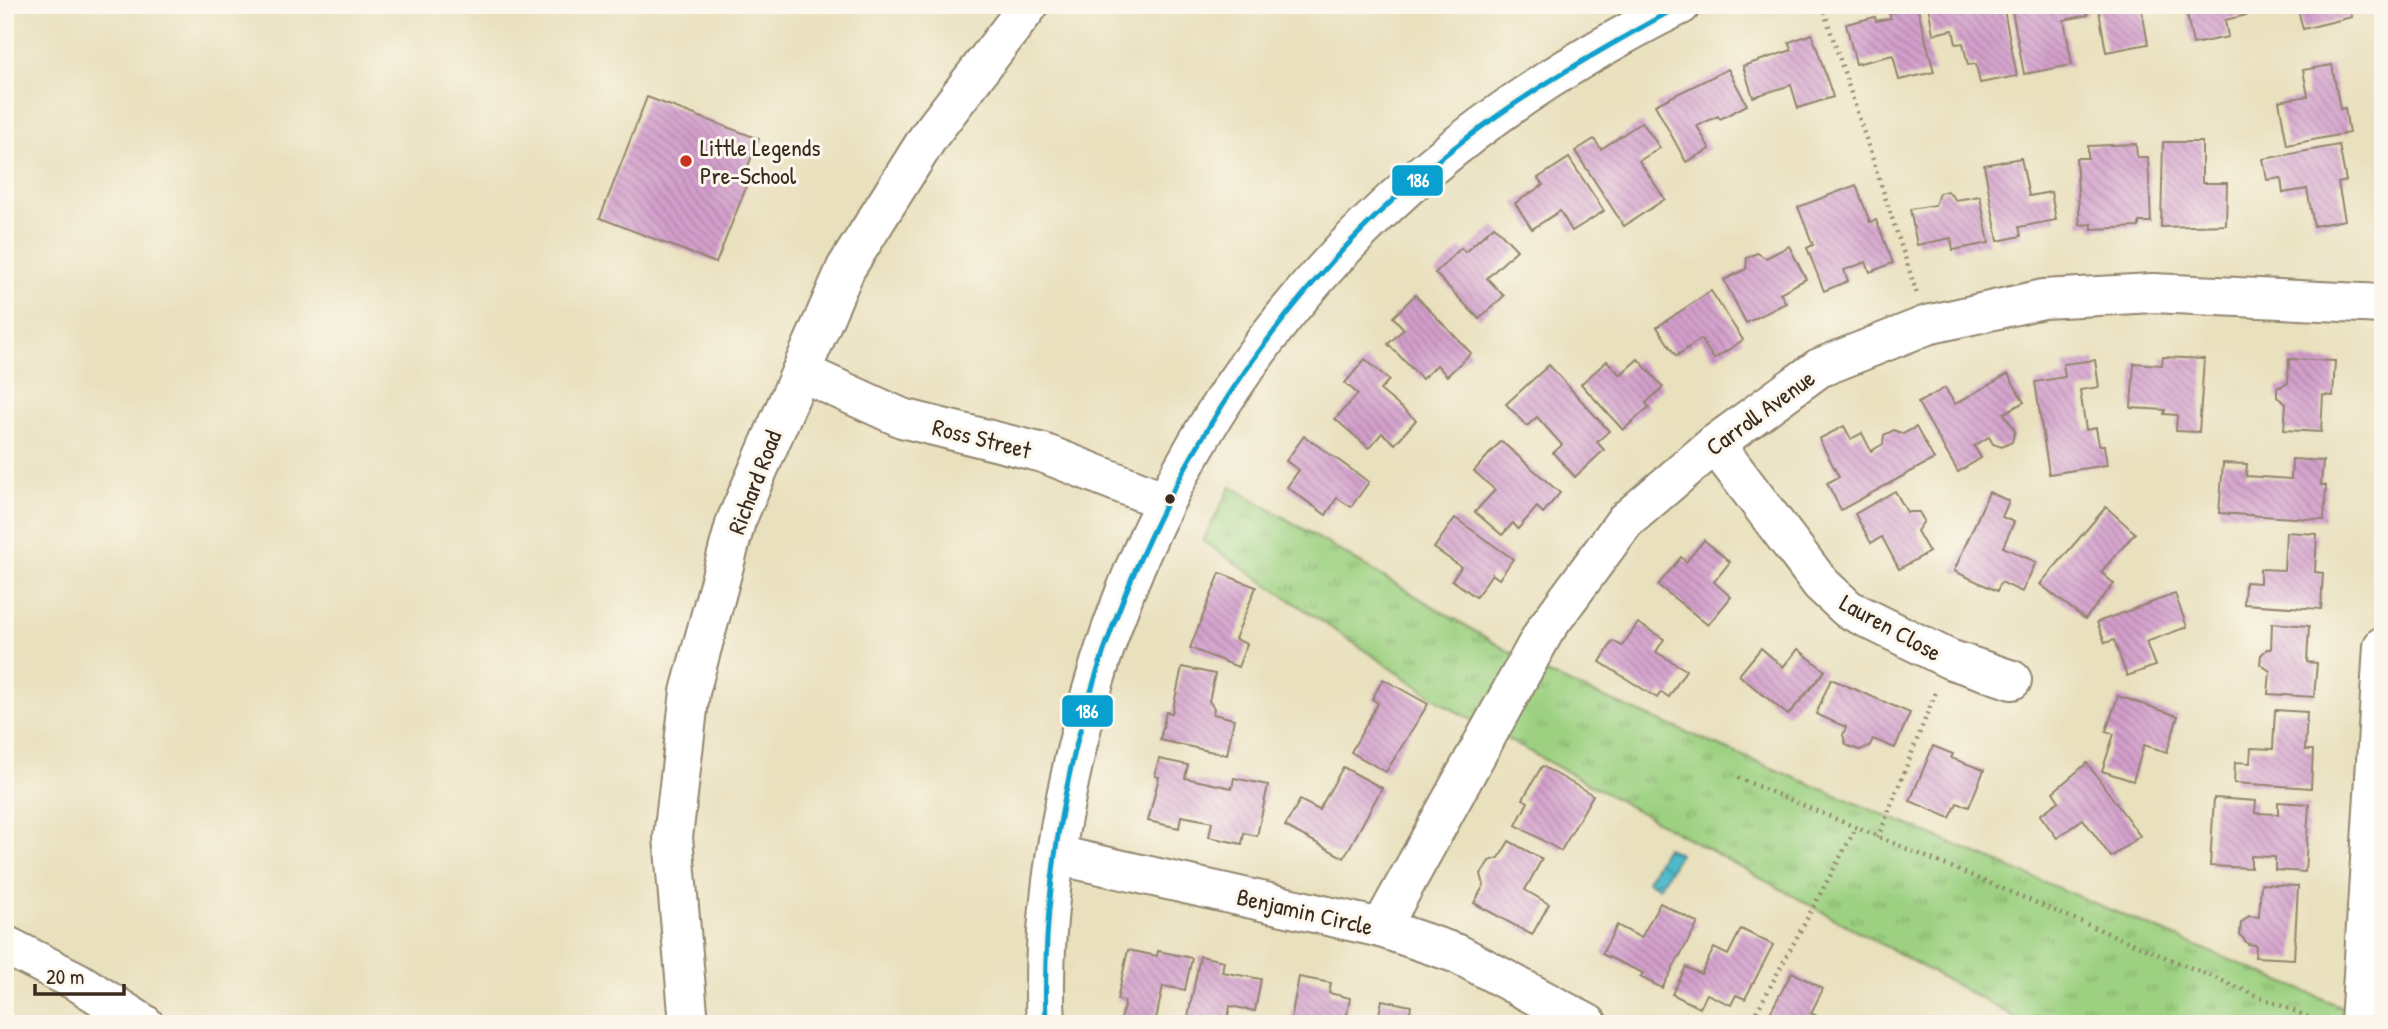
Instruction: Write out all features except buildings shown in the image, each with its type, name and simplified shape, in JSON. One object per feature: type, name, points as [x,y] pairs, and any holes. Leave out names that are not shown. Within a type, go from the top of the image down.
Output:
[{"type":"street","name":"Richard Road","points":[[689,1024],[673,837],[690,692],[736,521],[846,268],[929,136],[1029,5]]},
{"type":"street","points":[[1046,1024],[1046,962],[1056,855],[1085,709],[1118,609],[1165,501],[1191,453],[1250,360],[1346,246],[1393,198],[1492,116],[1545,80],[1599,47],[1681,5]]},
{"type":"street","name":"Carroll Avenue","points":[[1381,928],[1545,630],[1625,522],[1714,444],[1819,368],[1927,324],[2043,299],[2153,293],[2383,304]]},
{"type":"street","name":"Ross Street","points":[[801,372],[902,418],[1043,453],[1165,501]]},
{"type":"street","name":"Lauren Close","points":[[1714,444],[1821,584],[1848,609],[1949,659],[2012,680]]},
{"type":"street","points":[[2361,1024],[2383,646]]},
{"type":"street","name":"Benjamin Circle","points":[[1056,855],[1381,928],[1458,954],[1536,1012],[1588,1024]]},
{"type":"street","points":[[5,945],[78,982],[144,1024]]},
{"type":"path","points":[[1822,5],[1927,324]]},
{"type":"path","points":[[1878,838],[1949,659]]},
{"type":"path","points":[[1738,778],[2325,1024]]},
{"type":"path","points":[[1750,1024],[1856,828]]},
{"type":"green space","points":[[1231,486],[1545,673],[2383,1024],[2027,1024],[1450,708],[1203,541]]},
{"type":"water","points":[[1666,847],[1679,854],[1659,888],[1647,881]]},
{"type":"transit line","name":"186","points":[[1046,1024],[1050,899],[1070,774],[1104,651],[1152,533],[1213,420],[1286,316],[1370,222],[1464,140],[1490,121],[1570,69],[1681,5]]},
{"type":"place","name":"Little Legends Pre-School","points":[[686,161]]}]
